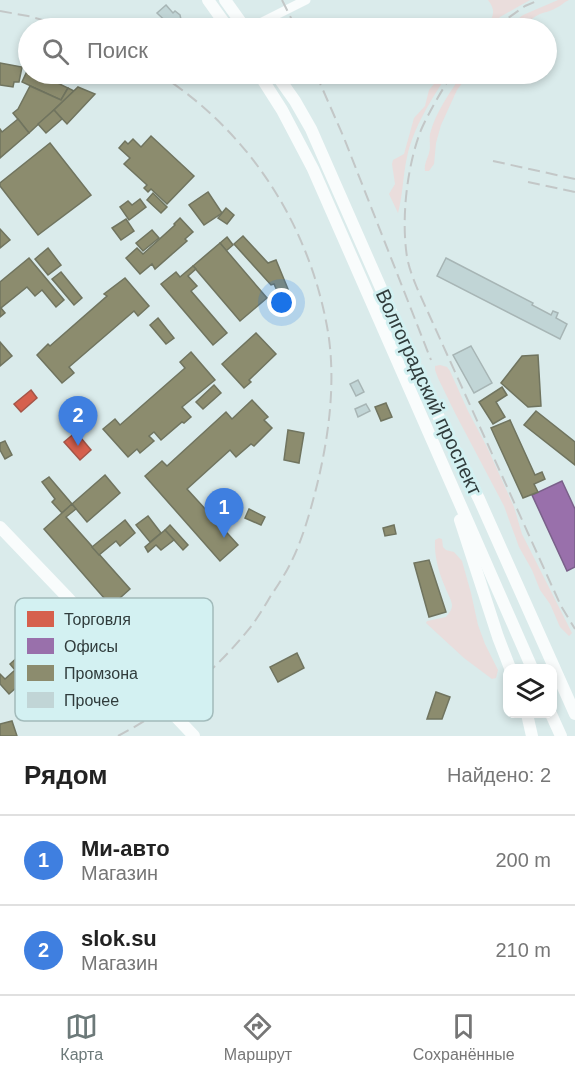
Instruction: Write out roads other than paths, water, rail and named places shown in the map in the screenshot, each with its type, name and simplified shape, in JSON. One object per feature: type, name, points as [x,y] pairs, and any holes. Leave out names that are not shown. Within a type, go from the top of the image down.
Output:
[{"type":"main road","points":[[208,0],[221,18]]},
{"type":"main road","points":[[225,0],[238,18]]},
{"type":"main road","name":"Волгоградский проспект","points":[[265,84],[313,169],[530,664]]},
{"type":"main road","name":"Волгоградский проспект","points":[[283,84],[311,129],[427,393],[479,499],[575,714]]},
{"type":"main road","points":[[437,451],[508,664]]},
{"type":"main road","points":[[0,527],[68,598]]},
{"type":"main road","points":[[566,695],[575,706]]},
{"type":"main road","points":[[528,718],[532,736]]},
{"type":"main road","points":[[553,718],[561,736]]},
{"type":"main road","points":[[180,721],[194,736]]},
{"type":"street","points":[[269,18],[306,0]]},
{"type":"railway","points":[[282,0],[291,18]]},
{"type":"railway","points":[[508,18],[525,6],[539,0]]},
{"type":"railway","points":[[0,11],[35,18]]},
{"type":"railway","points":[[173,84],[192,97],[248,153],[271,185],[291,219],[307,255],[319,293],[330,351],[331,389],[328,428],[305,529],[287,570],[260,614],[239,641],[213,668]]},
{"type":"railway","points":[[320,84],[344,138],[431,360]]},
{"type":"railway","points":[[446,84],[421,130],[412,160],[405,209],[405,242],[408,261],[417,288],[561,606],[575,629]]},
{"type":"railway","points":[[493,161],[575,179]]},
{"type":"railway","points":[[528,182],[575,192]]},
{"type":"railway","points":[[118,736],[144,721]]},
{"type":"place","name":"slok.su","points":[[78,446]]},
{"type":"place","name":"Ми-авто","points":[[224,538]]}]
